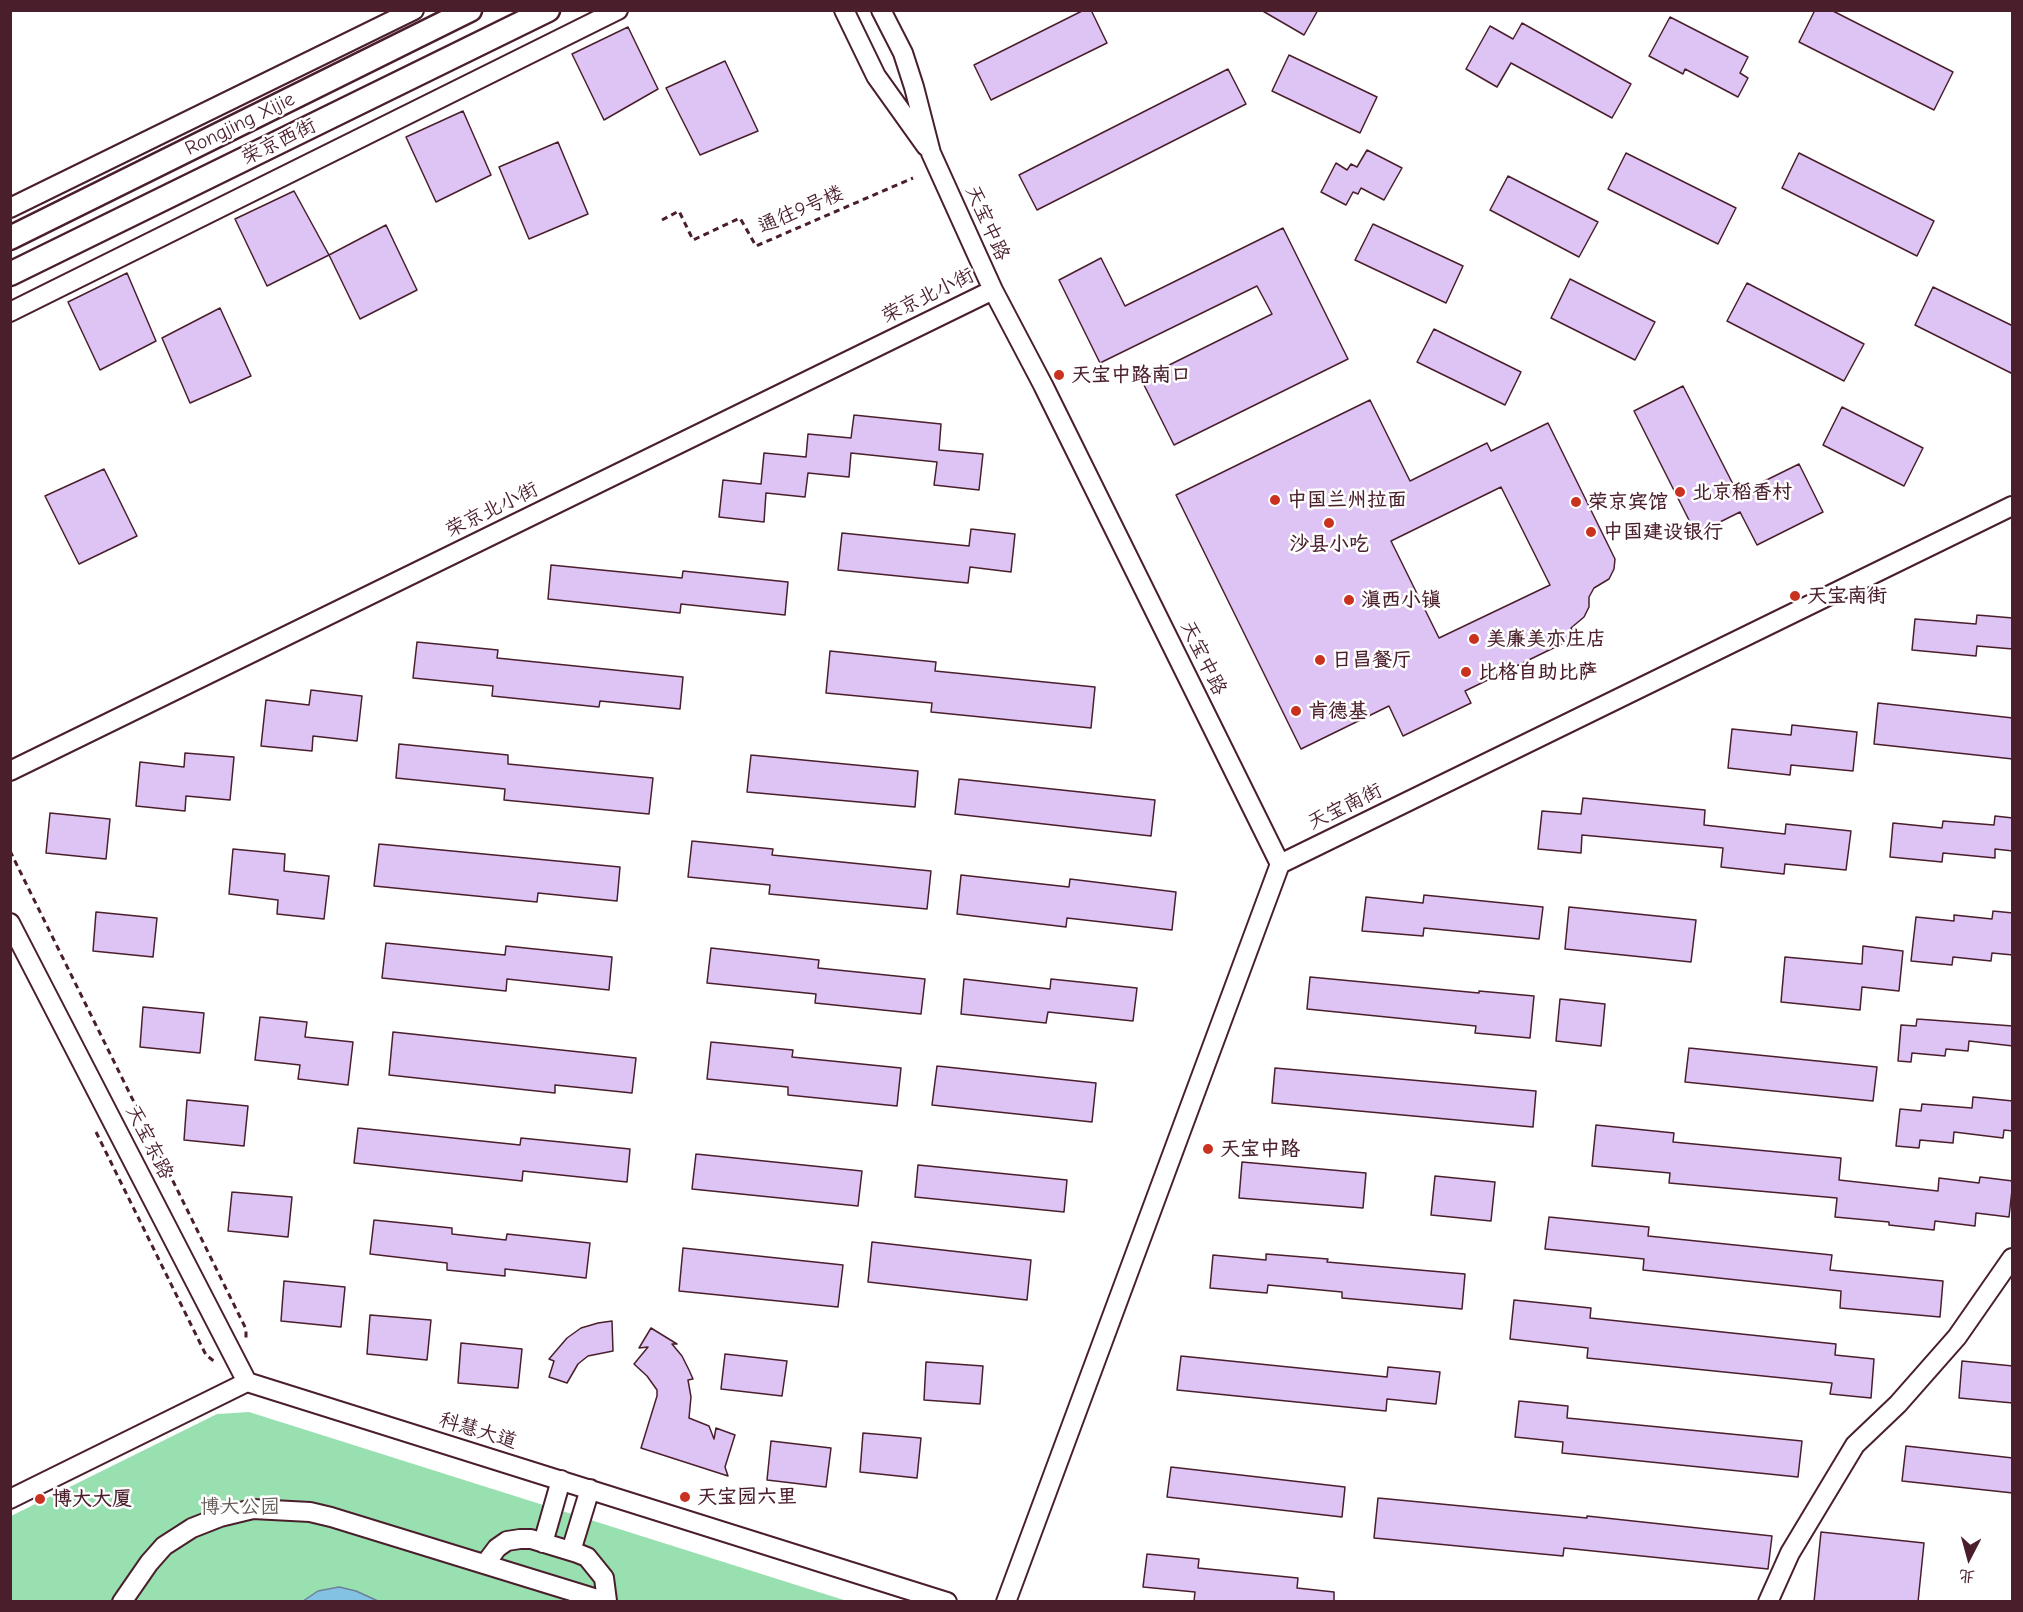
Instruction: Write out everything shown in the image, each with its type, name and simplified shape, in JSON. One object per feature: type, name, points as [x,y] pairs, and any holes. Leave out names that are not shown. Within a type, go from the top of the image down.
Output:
[{"type":"main road","name":"Rongjing Xijie","points":[[10,238],[470,10]]},
{"type":"main road","name":"荣京西街","points":[[10,274],[548,10]]},
{"type":"street","points":[[10,208],[414,10]]},
{"type":"street","points":[[10,312],[618,10]]},
{"type":"street","name":"天宝中路","points":[[844,10],[888,96],[931,153]]},
{"type":"street","name":"天宝中路","points":[[881,10],[903,53],[931,153],[993,290],[1280,864]]},
{"type":"street","name":"荣京北小街","points":[[10,771],[993,290]]},
{"type":"street","name":"天宝南街","points":[[1280,864],[2013,506]]},
{"type":"street","points":[[1006,1602],[1280,864]]},
{"type":"street","name":"天宝东路","points":[[10,922],[247,1382]]},
{"type":"street","points":[[1768,1602],[1790,1553],[1855,1445],[1898,1404],[1958,1337],[2013,1258]]},
{"type":"street","points":[[10,1499],[247,1382]]},
{"type":"street","name":"科慧大道","points":[[247,1382],[947,1602]]},
{"type":"street","points":[[543,1543],[561,1480]]},
{"type":"street","points":[[571,1551],[590,1489]]},
{"type":"street","points":[[122,1602],[149,1563],[164,1546],[192,1528],[220,1517],[254,1509],[310,1512],[331,1517],[485,1564],[607,1601],[604,1578],[587,1557],[571,1551],[531,1539],[507,1541],[496,1548],[485,1564]]},
{"type":"path","name":"通往9号楼","points":[[662,220],[679,211],[693,240],[740,218],[756,246],[913,178]]},
{"type":"path","points":[[10,851],[246,1329],[246,1350]]},
{"type":"green space","name":"博大公园","points":[[249,1412],[847,1601],[11,1602],[11,1516],[217,1414]]},
{"type":"water","points":[[339,1587],[356,1591],[378,1601],[303,1601],[318,1591]]},
{"type":"building","points":[[1084,10],[1091,10],[1107,43],[991,100],[974,65]]},
{"type":"building","points":[[1261,10],[1318,10],[1304,35]]},
{"type":"building","points":[[1815,10],[1831,10],[1953,72],[1934,110],[1799,42]]},
{"type":"building","points":[[1670,17],[1748,57],[1740,73],[1748,78],[1738,97],[1685,69],[1683,74],[1649,56]]},
{"type":"building","points":[[1522,23],[1631,84],[1612,118],[1511,63],[1497,87],[1466,69],[1490,26],[1513,39]]},
{"type":"building","points":[[628,27],[658,89],[604,120],[572,54]]},
{"type":"building","points":[[1289,55],[1377,97],[1360,133],[1272,91]]},
{"type":"building","points":[[725,61],[758,131],[700,155],[666,88]]},
{"type":"building","points":[[1228,69],[1246,104],[1037,210],[1019,175]]},
{"type":"building","points":[[463,111],[491,175],[436,202],[406,137]]},
{"type":"building","points":[[558,142],[588,214],[529,239],[499,167]]},
{"type":"building","points":[[1367,150],[1402,168],[1384,200],[1361,188],[1358,194],[1353,192],[1346,205],[1321,192],[1336,163],[1347,170],[1351,164],[1357,167]]},
{"type":"building","points":[[1626,153],[1736,208],[1718,244],[1608,189]]},
{"type":"building","points":[[1799,153],[1934,221],[1917,256],[1782,188]]},
{"type":"building","points":[[1508,176],[1598,222],[1579,257],[1490,210]]},
{"type":"building","points":[[294,191],[329,255],[267,286],[235,219]]},
{"type":"building","points":[[1373,224],[1463,266],[1446,303],[1355,260]]},
{"type":"building","points":[[386,225],[417,290],[360,319],[329,255]]},
{"type":"building","points":[[1283,228],[1348,359],[1174,445],[1141,379],[1272,314],[1257,286],[1100,363],[1059,280],[1101,258],[1125,306]]},
{"type":"building","points":[[127,273],[156,341],[100,370],[68,302]]},
{"type":"building","points":[[1570,279],[1655,322],[1635,360],[1551,318]]},
{"type":"building","points":[[1747,283],[1864,344],[1844,381],[1727,321]]},
{"type":"building","points":[[1933,287],[2013,326],[2013,374],[1915,325]]},
{"type":"building","points":[[220,308],[251,376],[190,403],[162,338]]},
{"type":"building","points":[[1434,329],[1521,372],[1505,405],[1417,362]]},
{"type":"building","points":[[1683,386],[1738,494],[1799,464],[1823,512],[1757,545],[1740,512],[1696,534],[1634,411]]},
{"type":"building","points":[[1370,400],[1410,481],[1487,443],[1491,451],[1548,423],[1615,559],[1614,569],[1609,579],[1594,588],[1584,617],[1571,628],[1576,637],[1465,691],[1471,703],[1403,736],[1389,706],[1301,749],[1176,495]],"holes":[[[1501,487],[1550,585],[1439,638],[1391,541]]]},
{"type":"building","points":[[1842,407],[1923,448],[1904,486],[1823,445]]},
{"type":"building","points":[[854,415],[941,424],[939,450],[983,454],[979,490],[934,485],[937,462],[851,453],[849,477],[808,473],[805,497],[766,493],[764,522],[719,517],[723,480],[761,484],[764,453],[806,457],[808,434],[851,438]]},
{"type":"building","points":[[104,469],[137,536],[79,564],[45,496]]},
{"type":"building","points":[[971,529],[1015,534],[1011,572],[970,567],[968,583],[838,570],[842,533],[969,546]]},
{"type":"building","points":[[551,565],[682,578],[683,571],[788,582],[785,615],[681,604],[680,613],[548,599]]},
{"type":"building","points":[[1977,615],[2013,618],[2013,649],[1977,646],[1976,656],[1912,650],[1915,619],[1976,624]]},
{"type":"building","points":[[417,642],[498,650],[497,658],[683,677],[680,709],[600,701],[599,707],[492,696],[493,686],[413,678]]},
{"type":"building","points":[[830,651],[936,662],[935,671],[1095,687],[1091,728],[931,712],[932,703],[826,693]]},
{"type":"building","points":[[311,690],[362,696],[357,741],[313,736],[312,751],[261,746],[266,700],[309,705]]},
{"type":"building","points":[[1878,703],[2013,718],[2013,759],[1874,744]]},
{"type":"building","points":[[1792,725],[1857,732],[1853,771],[1791,765],[1790,775],[1728,768],[1732,729],[1791,735]]},
{"type":"building","points":[[399,744],[508,755],[508,764],[653,778],[649,814],[504,800],[505,789],[396,778]]},
{"type":"building","points":[[185,753],[234,757],[230,800],[186,796],[185,811],[136,806],[140,762],[184,767]]},
{"type":"building","points":[[751,755],[918,771],[915,807],[747,792]]},
{"type":"building","points":[[959,779],[1155,800],[1151,836],[955,814]]},
{"type":"building","points":[[1583,798],[1705,810],[1704,825],[1785,834],[1786,824],[1851,831],[1846,870],[1785,864],[1784,874],[1721,867],[1723,848],[1582,835],[1581,853],[1538,849],[1542,811],[1581,814]]},
{"type":"building","points":[[50,813],[110,819],[106,859],[46,853]]},
{"type":"building","points":[[1995,816],[2013,818],[2013,851],[1995,849],[1995,858],[1943,853],[1942,862],[1890,857],[1893,823],[1942,828],[1943,821],[1994,825]]},
{"type":"building","points":[[692,841],[773,849],[772,855],[931,871],[927,909],[769,894],[770,885],[688,877]]},
{"type":"building","points":[[379,844],[620,867],[617,901],[538,893],[537,902],[374,886]]},
{"type":"building","points":[[233,849],[285,854],[284,871],[329,876],[324,919],[277,914],[278,900],[229,894]]},
{"type":"building","points":[[961,875],[1069,887],[1070,879],[1176,892],[1172,930],[1067,918],[1066,927],[957,914]]},
{"type":"building","points":[[1424,895],[1543,907],[1539,939],[1424,928],[1423,936],[1362,931],[1366,897],[1423,903]]},
{"type":"building","points":[[1569,907],[1696,920],[1691,962],[1565,949]]},
{"type":"building","points":[[1993,911],[2013,913],[2013,955],[1992,953],[1991,961],[1953,957],[1952,965],[1911,961],[1916,917],[1954,921],[1954,915],[1992,919]]},
{"type":"building","points":[[96,912],[157,918],[153,957],[93,951]]},
{"type":"building","points":[[386,943],[505,955],[506,946],[612,957],[609,990],[507,979],[506,991],[382,978]]},
{"type":"building","points":[[1863,946],[1903,951],[1899,991],[1862,987],[1860,1010],[1781,1002],[1785,957],[1862,964]]},
{"type":"building","points":[[711,948],[819,960],[818,968],[925,979],[921,1014],[815,1003],[816,994],[707,983]]},
{"type":"building","points":[[1310,977],[1534,996],[1530,1038],[1475,1033],[1476,1026],[1307,1009]]},
{"type":"building","points":[[964,979],[1050,989],[1051,979],[1137,988],[1133,1021],[1048,1012],[1046,1023],[961,1014]]},
{"type":"building","points":[[1560,999],[1605,1004],[1601,1046],[1556,1041]]},
{"type":"building","points":[[143,1007],[204,1013],[200,1053],[140,1047]]},
{"type":"building","points":[[260,1017],[307,1022],[305,1037],[353,1042],[348,1085],[298,1079],[300,1065],[255,1060]]},
{"type":"building","points":[[1917,1019],[2013,1026],[2013,1046],[1969,1041],[1968,1051],[1946,1049],[1945,1056],[1912,1053],[1911,1062],[1898,1061],[1901,1025],[1916,1026]]},
{"type":"building","points":[[393,1032],[636,1058],[632,1093],[555,1085],[555,1093],[389,1075]]},
{"type":"building","points":[[711,1042],[793,1050],[792,1057],[901,1068],[897,1106],[788,1095],[788,1087],[707,1079]]},
{"type":"building","points":[[1689,1048],[1877,1067],[1873,1101],[1685,1082]]},
{"type":"building","points":[[937,1066],[1096,1083],[1092,1122],[932,1105]]},
{"type":"building","points":[[1275,1068],[1536,1091],[1533,1127],[1272,1103]]},
{"type":"building","points":[[1973,1097],[2013,1101],[2013,1131],[2004,1130],[2003,1138],[1954,1132],[1953,1143],[1920,1140],[1919,1148],[1896,1146],[1900,1109],[1921,1111],[1922,1104],[1972,1108]]},
{"type":"building","points":[[187,1100],[248,1106],[244,1146],[184,1140]]},
{"type":"building","points":[[1596,1125],[1674,1133],[1673,1142],[1841,1158],[1839,1180],[1938,1191],[1939,1178],[1979,1183],[1980,1177],[2013,1181],[2009,1217],[1976,1213],[1975,1226],[1935,1221],[1934,1230],[1889,1225],[1889,1222],[1835,1217],[1837,1198],[1669,1183],[1670,1173],[1592,1166]]},
{"type":"building","points":[[358,1128],[520,1145],[521,1138],[630,1149],[627,1182],[523,1171],[522,1181],[354,1163]]},
{"type":"building","points":[[696,1154],[862,1171],[858,1206],[692,1189]]},
{"type":"building","points":[[1242,1162],[1366,1173],[1363,1208],[1239,1198]]},
{"type":"building","points":[[918,1165],[1067,1180],[1064,1212],[915,1197]]},
{"type":"building","points":[[1435,1176],[1495,1182],[1491,1221],[1431,1215]]},
{"type":"building","points":[[232,1192],[292,1197],[288,1237],[228,1231]]},
{"type":"building","points":[[1549,1217],[1649,1227],[1648,1236],[1832,1255],[1830,1270],[1943,1281],[1940,1317],[1840,1308],[1841,1291],[1643,1270],[1644,1259],[1545,1249]]},
{"type":"building","points":[[374,1220],[452,1228],[452,1234],[506,1240],[507,1234],[590,1243],[586,1278],[505,1269],[505,1276],[447,1270],[447,1263],[370,1254]]},
{"type":"building","points":[[872,1242],[1031,1260],[1027,1300],[868,1282]]},
{"type":"building","points":[[683,1248],[843,1265],[838,1307],[679,1291]]},
{"type":"building","points":[[1266,1254],[1328,1259],[1327,1262],[1465,1274],[1462,1309],[1342,1298],[1342,1292],[1268,1285],[1267,1293],[1210,1288],[1213,1255],[1266,1260]]},
{"type":"building","points":[[284,1281],[345,1287],[341,1327],[281,1321]]},
{"type":"building","points":[[1514,1300],[1591,1308],[1590,1318],[1836,1344],[1835,1355],[1874,1359],[1871,1398],[1830,1394],[1832,1383],[1587,1358],[1588,1348],[1510,1339]]},
{"type":"building","points":[[370,1315],[431,1320],[427,1360],[367,1354]]},
{"type":"building","points":[[612,1321],[613,1351],[588,1356],[578,1364],[567,1383],[549,1377],[554,1361],[549,1359],[567,1338],[581,1328]]},
{"type":"building","points":[[651,1328],[677,1344],[672,1344],[682,1356],[693,1379],[688,1380],[691,1397],[689,1418],[709,1426],[714,1439],[716,1428],[735,1435],[725,1467],[728,1476],[641,1448],[657,1390],[634,1364],[648,1347],[639,1348]]},
{"type":"building","points":[[461,1343],[522,1349],[518,1388],[458,1383]]},
{"type":"building","points":[[725,1354],[787,1361],[782,1396],[721,1389]]},
{"type":"building","points":[[1181,1356],[1387,1377],[1388,1367],[1440,1372],[1436,1404],[1387,1399],[1386,1411],[1177,1390]]},
{"type":"building","points":[[1962,1361],[2013,1366],[2013,1403],[1959,1398]]},
{"type":"building","points":[[926,1362],[983,1366],[980,1404],[924,1400]]},
{"type":"building","points":[[1519,1401],[1568,1406],[1567,1418],[1802,1441],[1798,1477],[1562,1453],[1563,1442],[1515,1437]]},
{"type":"building","points":[[863,1433],[921,1438],[917,1478],[860,1472]]},
{"type":"building","points":[[771,1441],[831,1448],[826,1487],[767,1480]]},
{"type":"building","points":[[1906,1446],[2013,1458],[2013,1493],[1902,1481]]},
{"type":"building","points":[[1171,1467],[1345,1487],[1342,1517],[1167,1497]]},
{"type":"building","points":[[1378,1498],[1587,1518],[1587,1516],[1772,1536],[1768,1569],[1564,1548],[1563,1556],[1374,1538]]},
{"type":"building","points":[[1821,1532],[1924,1543],[1918,1602],[1814,1602]]},
{"type":"building","points":[[1147,1554],[1199,1559],[1198,1568],[1298,1578],[1297,1588],[1334,1592],[1334,1602],[1194,1601],[1195,1592],[1143,1587]]},
{"type":"place","name":"天宝中路南口","points":[[1059,375]]},
{"type":"place","name":"北京稻香村","points":[[1680,492]]},
{"type":"place","name":"中国兰州拉面","points":[[1275,500]]},
{"type":"place","name":"荣京宾馆","points":[[1576,502]]},
{"type":"place","name":"沙县小吃","points":[[1329,523]]},
{"type":"place","name":"中国建设银行","points":[[1591,532]]},
{"type":"place","name":"天宝南街","points":[[1795,596]]},
{"type":"place","name":"滇西小镇","points":[[1349,600]]},
{"type":"place","name":"美廉美亦庄店","points":[[1474,639]]},
{"type":"place","name":"日昌餐厅","points":[[1320,660]]},
{"type":"place","name":"比格自助比萨","points":[[1466,672]]},
{"type":"place","name":"肯德基","points":[[1296,711]]},
{"type":"place","name":"天宝中路","points":[[1208,1149]]},
{"type":"place","name":"天宝园六里","points":[[685,1497]]},
{"type":"place","name":"博大大厦","points":[[40,1499]]}]
